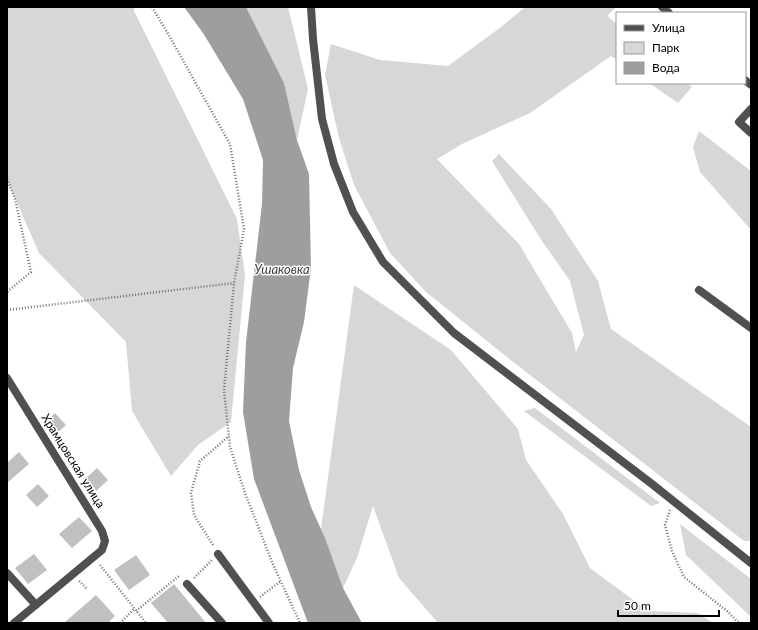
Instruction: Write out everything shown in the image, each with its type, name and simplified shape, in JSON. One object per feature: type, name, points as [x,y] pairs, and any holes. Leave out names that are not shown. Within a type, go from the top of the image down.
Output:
[{"type":"street","points":[[311,7],[322,119],[334,164],[353,212],[383,262],[454,333],[751,563]]},
{"type":"street","points":[[751,109],[739,122],[751,133]]},
{"type":"street","points":[[699,290],[751,328]]},
{"type":"street","name":"Храмцовская улица","points":[[7,378],[102,531],[105,541],[102,550],[94,556]]},
{"type":"street","points":[[218,554],[269,623]]},
{"type":"street","points":[[14,623],[94,556]]},
{"type":"street","points":[[9,575],[36,605]]},
{"type":"street","points":[[188,584],[222,623]]},
{"type":"path","points":[[152,7],[230,144],[244,229],[234,283],[224,390],[230,447],[245,493],[300,623]]},
{"type":"path","points":[[7,179],[15,199],[31,272],[7,292]]},
{"type":"path","points":[[7,310],[234,283]]},
{"type":"path","points":[[120,623],[180,575],[188,584],[218,554],[194,516],[191,493],[200,461],[229,436]]},
{"type":"path","points":[[674,502],[665,525],[672,551],[684,577],[727,611],[739,623]]},
{"type":"path","points":[[94,556],[146,623]]},
{"type":"path","points":[[253,602],[281,581]]},
{"type":"green space","points":[[7,7],[134,7],[134,11],[237,219],[245,275],[231,422],[198,445],[171,476],[132,411],[126,342],[39,253],[7,180]]},
{"type":"green space","points":[[246,7],[288,7],[308,89],[297,140],[284,83]]},
{"type":"green space","points":[[525,7],[616,7],[607,16],[616,23],[616,59],[611,56],[530,113],[462,144],[437,159],[519,244],[572,333],[576,352],[584,335],[570,281],[540,238],[492,161],[499,154],[551,209],[598,281],[611,329],[751,427],[751,541],[744,541],[512,361],[426,292],[390,253],[354,185],[339,138],[325,75],[331,44],[380,60],[448,66],[501,27]]},
{"type":"green space","points":[[650,84],[688,84],[692,87],[678,103]]},
{"type":"green space","points":[[699,131],[751,171],[751,230],[700,172],[693,147]]},
{"type":"green space","points":[[354,285],[451,350],[518,429],[526,460],[563,514],[590,568],[648,611],[698,613],[713,623],[438,623],[399,578],[373,506],[357,558],[343,588],[321,529]]},
{"type":"green space","points":[[535,408],[660,503],[651,506],[524,411]]},
{"type":"green space","points":[[680,524],[751,579],[751,617],[686,555]]},
{"type":"water","name":"Ушаковка","points":[[184,7],[246,7],[284,83],[297,140],[309,174],[311,268],[304,322],[293,368],[289,421],[299,470],[311,507],[325,538],[343,588],[362,623],[308,623],[254,479],[243,412],[246,342],[262,204],[263,160],[243,99],[203,33]]},
{"type":"building","points":[[55,413],[66,425],[54,436],[43,424]]},
{"type":"building","points":[[19,452],[29,464],[7,483],[7,463]]},
{"type":"building","points":[[97,468],[108,480],[96,491],[85,479]]},
{"type":"building","points":[[38,484],[49,496],[37,507],[26,495]]},
{"type":"building","points":[[79,517],[92,531],[72,548],[59,534]]},
{"type":"building","points":[[34,554],[47,570],[28,584],[15,568]]},
{"type":"building","points":[[136,555],[150,575],[129,590],[114,570]]},
{"type":"building","points":[[174,584],[206,623],[168,623],[151,603]]},
{"type":"building","points":[[96,595],[115,616],[108,623],[64,623]]}]
